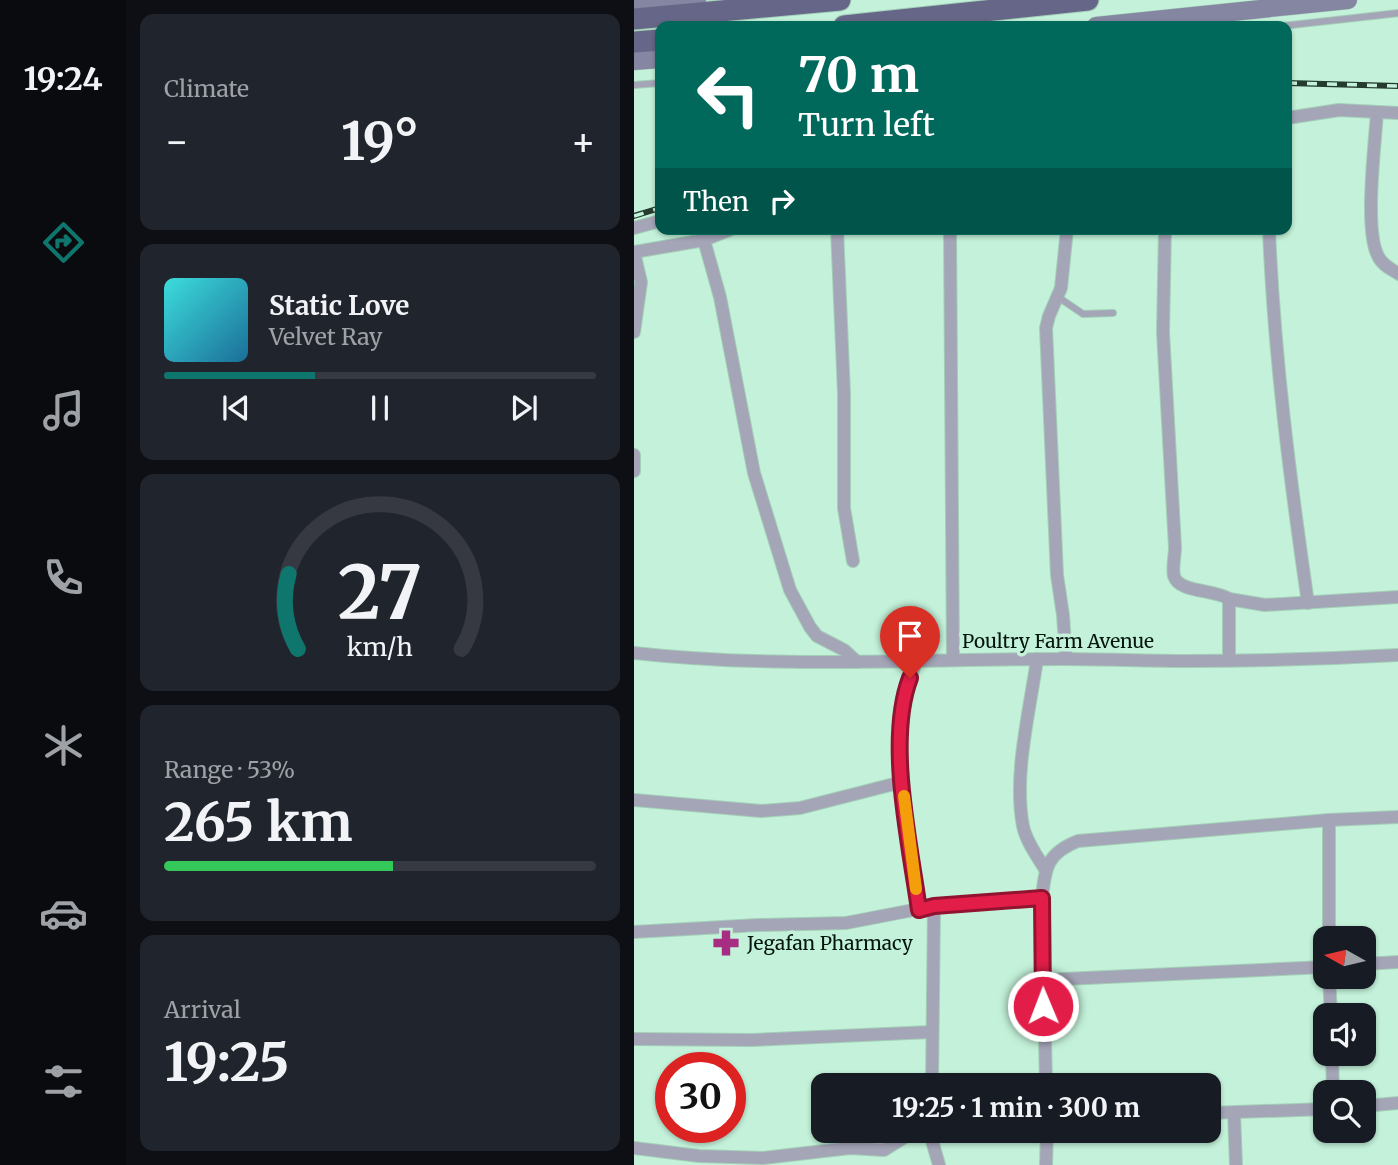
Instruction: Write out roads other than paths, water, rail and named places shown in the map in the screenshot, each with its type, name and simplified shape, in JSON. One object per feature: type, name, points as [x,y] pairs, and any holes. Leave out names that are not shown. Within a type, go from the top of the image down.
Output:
[{"type":"highway","points":[[634,19],[840,0]]},
{"type":"highway","points":[[891,21],[1088,0]]},
{"type":"highway","points":[[634,42],[655,40]]},
{"type":"main road","points":[[634,5],[697,0]]},
{"type":"main road","points":[[1144,21],[1348,0]]},
{"type":"main road","points":[[634,61],[655,59]]},
{"type":"street","points":[[1292,117],[1329,110],[1399,113]]},
{"type":"street","points":[[1377,112],[1373,241],[1383,264],[1399,274]]},
{"type":"street","points":[[634,228],[655,222]]},
{"type":"street","points":[[634,332],[641,282],[634,252],[704,240],[717,235]]},
{"type":"street","points":[[837,235],[844,394],[844,508],[853,561]]},
{"type":"street","points":[[950,235],[953,660]]},
{"type":"street","points":[[1066,235],[1058,297],[1046,328],[1057,575],[1066,659]]},
{"type":"street","points":[[1165,235],[1163,332],[1175,578],[1179,585],[1214,592],[1229,599],[1265,605],[1399,597]]},
{"type":"street","points":[[1269,235],[1272,304],[1308,603]]},
{"type":"street","points":[[704,240],[720,297],[754,473],[787,580],[817,636],[844,650],[857,662]]},
{"type":"street","points":[[634,455],[634,471]]},
{"type":"street","points":[[1229,599],[1229,660]]},
{"type":"street","name":"Poultry Farm Avenue","points":[[634,653],[681,658],[857,662],[1229,660],[1399,655]]},
{"type":"street","points":[[1037,659],[1021,772],[1020,804],[1023,829],[1045,869],[1042,898],[1042,980],[1046,1073]]},
{"type":"street","points":[[916,662],[904,694],[901,720],[902,782],[919,910]]},
{"type":"street","points":[[634,800],[761,811],[800,808],[902,782]]},
{"type":"street","points":[[1045,869],[1066,845],[1078,841],[1329,820],[1399,817]]},
{"type":"street","points":[[1329,820],[1329,926]]},
{"type":"street","points":[[634,932],[846,923],[934,906],[1042,898]]},
{"type":"street","points":[[933,1073],[931,1032],[934,906]]},
{"type":"street","points":[[1376,963],[1399,962]]},
{"type":"street","points":[[1042,980],[1313,968]]},
{"type":"street","points":[[634,1039],[752,1040],[931,1032]]},
{"type":"street","points":[[1376,1105],[1399,1104]]},
{"type":"street","points":[[1221,1112],[1313,1109]]},
{"type":"street","points":[[1234,1112],[1236,1165]]},
{"type":"street","points":[[634,1148],[699,1156],[763,1158],[850,1148],[884,1150],[895,1143]]},
{"type":"street","points":[[933,1143],[939,1165]]},
{"type":"street","points":[[1046,1143],[1046,1165]]},
{"type":"lane","points":[[1292,25],[1399,13]]},
{"type":"lane","points":[[634,85],[655,83]]},
{"type":"lane","points":[[1058,297],[1083,314],[1113,313]]},
{"type":"railway","points":[[1292,83],[1399,86]]},
{"type":"railway","points":[[634,216],[655,210]]},
{"type":"place","name":"Jegafan Pharmacy","points":[[726,943]]}]
